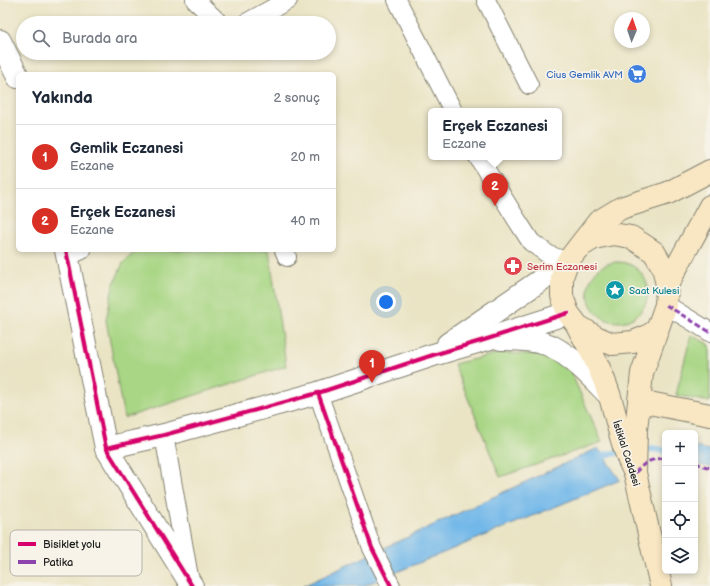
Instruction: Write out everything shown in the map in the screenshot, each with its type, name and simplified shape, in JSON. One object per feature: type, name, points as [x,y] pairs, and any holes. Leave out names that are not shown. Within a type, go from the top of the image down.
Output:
[{"type":"main road","points":[[657,330],[646,337],[633,342],[612,344],[596,337],[573,320],[562,296],[562,277],[568,262],[598,222],[621,208],[668,193],[710,171]]},
{"type":"main road","points":[[627,430],[639,401],[642,373],[662,320],[667,295],[710,206]]},
{"type":"main road","points":[[568,262],[579,248],[594,238],[613,234],[631,237],[654,252],[664,267],[667,295]]},
{"type":"main road","name":"İstiklal Caddesi","points":[[573,320],[596,358],[609,395],[627,430],[661,586]]},
{"type":"main road","points":[[639,401],[710,415]]},
{"type":"street","points":[[195,0],[212,16]]},
{"type":"street","points":[[259,16],[288,0]]},
{"type":"street","points":[[397,0],[451,108]]},
{"type":"street","points":[[486,0],[529,85]]},
{"type":"street","points":[[0,41],[16,73]]},
{"type":"street","points":[[480,160],[531,242],[549,255],[568,262]]},
{"type":"street","points":[[72,252],[106,448],[191,584]]},
{"type":"street","points":[[433,355],[568,262]]},
{"type":"street","points":[[667,295],[710,332]]},
{"type":"street","points":[[106,448],[318,393],[433,355],[484,340],[573,320]]},
{"type":"street","points":[[484,340],[520,339],[552,346],[575,361],[609,395]]},
{"type":"street","points":[[318,393],[372,548],[391,586]]},
{"type":"street","points":[[164,434],[191,584]]},
{"type":"green space","points":[[135,252],[269,252],[286,366],[124,418],[106,320],[113,286],[123,263]]},
{"type":"green space","points":[[612,262],[624,262],[635,267],[643,275],[648,286],[646,304],[635,317],[624,322],[612,322],[601,317],[593,309],[588,298],[588,286],[593,275],[601,267]]},
{"type":"green space","points":[[691,335],[710,345],[710,402],[676,395]]},
{"type":"green space","points":[[500,353],[549,355],[569,368],[602,442],[500,477],[454,364]]},
{"type":"water","points":[[598,448],[620,480],[363,586],[303,586]]},
{"type":"water","points":[[698,448],[710,450],[710,467],[698,465]]},
{"type":"waterway","points":[[637,449],[662,450]]},
{"type":"waterway","points":[[594,458],[623,451]]},
{"type":"marked path","points":[[666,305],[710,332]]},
{"type":"marked path","points":[[635,473],[648,462],[662,458]]},
{"type":"marked path","points":[[698,464],[710,468]]},
{"type":"cycle path","points":[[66,252],[106,448],[192,586]]},
{"type":"cycle path","points":[[106,448],[164,435],[318,393],[568,313]]},
{"type":"cycle path","points":[[318,393],[372,548],[391,586]]},
{"type":"place","name":"Cius Gemlik AVM","points":[[637,74]]},
{"type":"place","name":"Erçek Eczanesi","points":[[495,206]]},
{"type":"place","name":"Serim Eczanesi","points":[[513,266]]},
{"type":"place","name":"Saat Kulesi","points":[[615,290]]},
{"type":"place","name":"Gemlik Eczanesi","points":[[372,383]]}]
